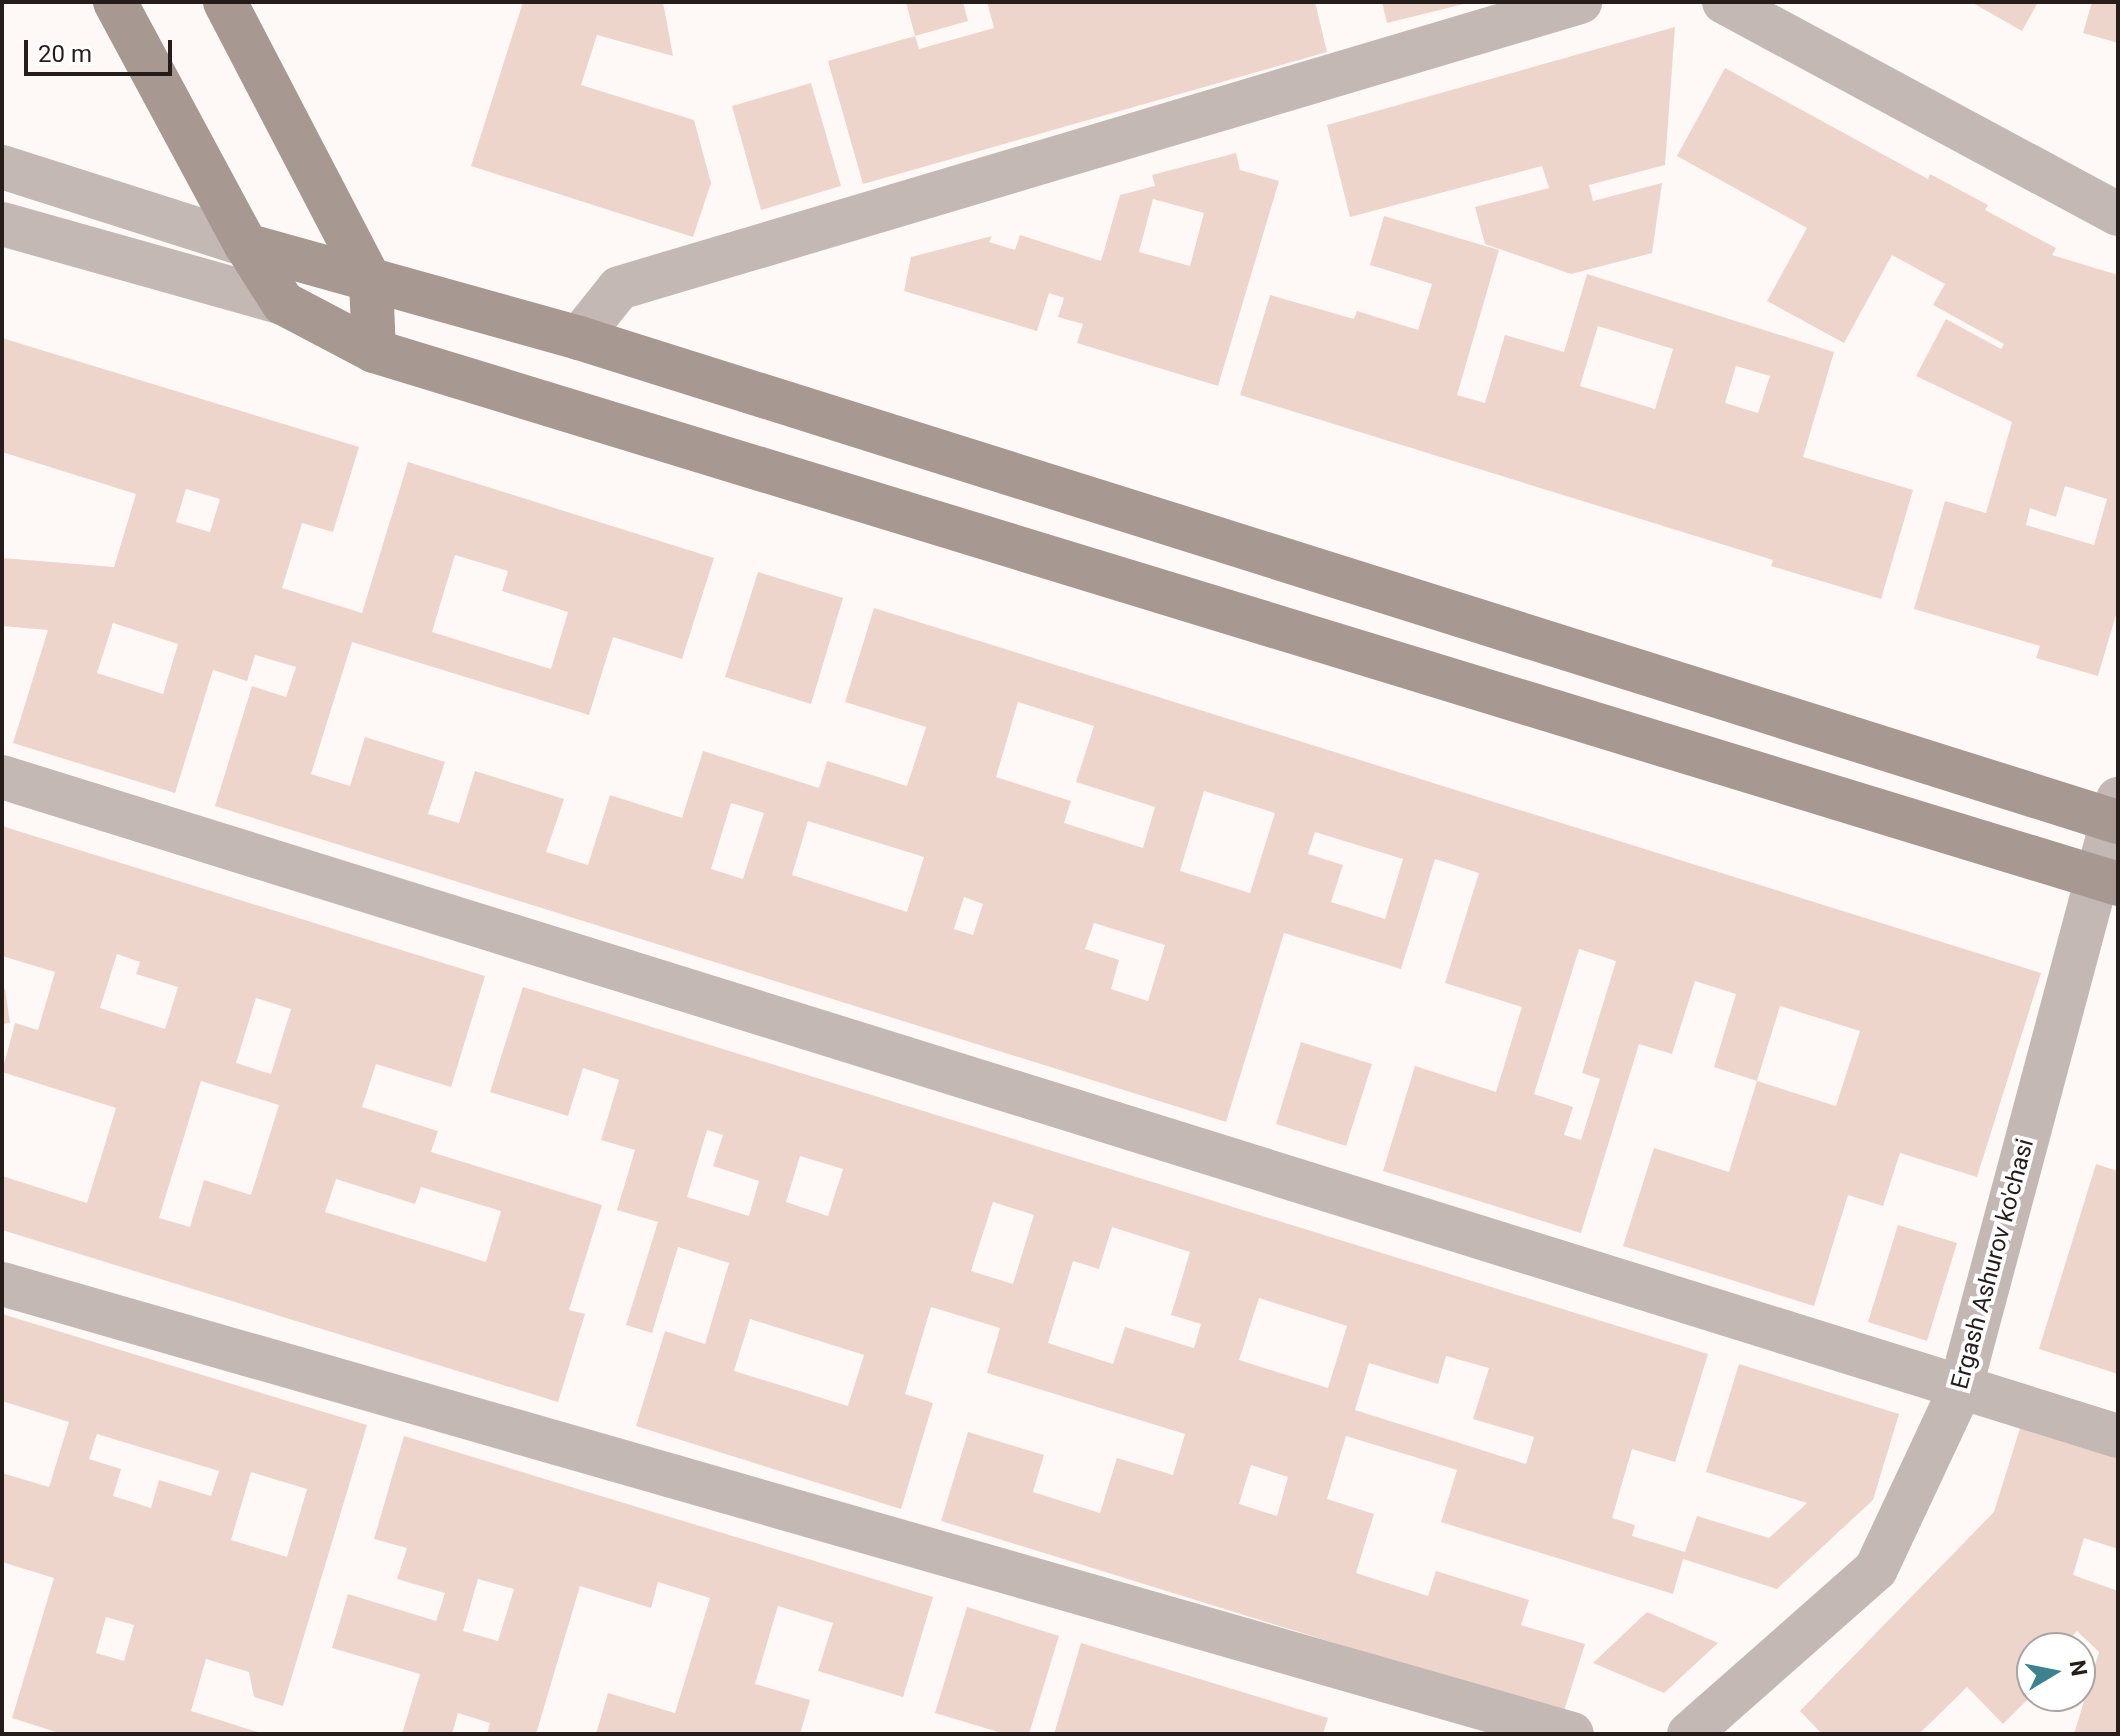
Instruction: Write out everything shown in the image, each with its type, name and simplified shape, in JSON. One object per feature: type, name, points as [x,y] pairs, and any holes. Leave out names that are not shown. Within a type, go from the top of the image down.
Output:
[{"type":"main road","points":[[115,2],[246,245],[283,303],[374,351],[2108,880]]},
{"type":"main road","points":[[225,2],[371,282],[374,351]]},
{"type":"main road","points":[[246,245],[579,338],[2116,814]]},
{"type":"street","points":[[579,338],[619,288],[1580,2]]},
{"type":"street","points":[[1724,2],[2118,214]]},
{"type":"street","points":[[2,167],[246,245]]},
{"type":"street","points":[[2,224],[283,303]]},
{"type":"street","points":[[2,777],[1960,1390],[2118,1436]]},
{"type":"street","name":"Ergash Ashurov ko'chasi","points":[[1689,1734],[1876,1569],[1960,1390],[2108,880],[2116,814]]},
{"type":"street","points":[[2,1284],[1572,1734]]},
{"type":"building","points":[[523,2],[663,2],[673,56],[597,35],[581,85],[694,120],[711,183],[693,237],[471,166]]},
{"type":"building","points":[[906,2],[963,2],[968,21],[915,36]]},
{"type":"building","points":[[987,2],[1315,2],[1327,52],[863,184],[828,61],[915,36],[919,49],[994,28]]},
{"type":"building","points":[[1382,2],[1467,2],[1468,3],[1387,23]]},
{"type":"building","points":[[1971,2],[2038,2],[2022,31]]},
{"type":"building","points":[[2092,2],[2118,2],[2118,43],[2083,33]]},
{"type":"building","points":[[1675,27],[1665,165],[1589,185],[1593,201],[1662,183],[1652,253],[1571,274],[1485,244],[1475,207],[1549,188],[1542,166],[1350,217],[1327,125]]},
{"type":"building","points":[[1725,68],[1928,179],[1930,174],[1988,205],[1985,210],[2056,248],[2052,255],[2118,275],[2118,608],[2098,676],[2036,658],[2040,646],[1914,609],[1945,501],[1986,513],[2012,422],[1916,376],[1946,319],[2001,349],[2004,344],[1933,305],[1945,284],[1892,255],[1844,343],[1767,301],[1807,228],[1677,156]],"holes":[[[2065,486],[2107,499],[2094,545],[2026,525],[2030,508],[2056,517]]]},
{"type":"building","points":[[811,83],[841,186],[761,210],[732,106]]},
{"type":"building","points":[[1236,153],[1240,170],[1279,181],[1218,386],[1077,343],[1083,324],[1058,317],[1064,298],[1049,293],[1037,331],[904,291],[911,257],[992,236],[989,242],[1015,250],[1020,235],[1101,261],[1120,195],[1155,186],[1152,175]],"holes":[[[1153,199],[1204,213],[1190,266],[1139,252]]]},
{"type":"building","points":[[1384,216],[1499,250],[1457,395],[1485,403],[1505,335],[1564,352],[1587,274],[1834,352],[1803,457],[1913,490],[1881,599],[1771,566],[1773,560],[1240,395],[1270,295],[1354,319],[1357,311],[1418,330],[1432,284],[1370,265]],"holes":[[[1598,326],[1673,349],[1655,409],[1580,386]],[[1736,366],[1770,376],[1758,413],[1725,403]]]},
{"type":"building","points":[[2,338],[359,447],[333,532],[302,523],[282,588],[362,613],[408,462],[714,558],[682,659],[613,637],[589,715],[352,642],[311,774],[350,786],[365,737],[445,762],[428,814],[459,823],[475,771],[564,799],[546,852],[588,865],[610,795],[682,818],[703,751],[819,788],[827,761],[907,786],[926,727],[845,702],[874,608],[2041,973],[1977,1177],[1900,1153],[1883,1206],[1848,1195],[1814,1306],[1623,1246],[1654,1148],[1729,1172],[1757,1081],[1714,1067],[1736,994],[1695,981],[1672,1054],[1639,1044],[1581,1233],[1383,1171],[1415,1066],[1496,1092],[1522,1007],[1445,983],[1479,873],[1435,859],[1401,969],[1284,933],[1226,1122],[215,806],[252,686],[286,697],[296,667],[255,655],[247,681],[213,670],[175,793],[13,743],[48,630],[2,626],[2,558],[114,567],[136,494],[2,452]],"holes":[[[186,489],[220,499],[210,532],[176,522]],[[455,555],[508,571],[502,591],[568,612],[551,669],[432,632]],[[113,623],[178,644],[163,694],[97,673]],[[1018,702],[1094,726],[1076,782],[1155,807],[1143,848],[1064,823],[1071,801],[996,777]],[[1204,791],[1275,813],[1250,893],[1180,871]],[[731,803],[764,813],[743,879],[711,869]],[[808,821],[924,857],[907,912],[792,875]],[[1315,832],[1403,859],[1385,919],[1331,902],[1343,865],[1308,854]],[[964,897],[983,904],[973,935],[954,929]],[[1094,923],[1165,945],[1148,1001],[1111,989],[1119,960],[1085,949]],[[1579,949],[1616,961],[1582,1073],[1600,1079],[1581,1140],[1564,1135],[1573,1107],[1534,1094]],[[1780,1006],[1860,1031],[1836,1106],[1757,1081]]]},
{"type":"building","points":[[758,572],[843,598],[811,704],[725,677]]},
{"type":"building","points":[[2,826],[485,976],[451,1087],[376,1064],[362,1107],[438,1131],[431,1152],[602,1205],[569,1310],[585,1314],[558,1402],[2,1230],[2,1176],[87,1203],[116,1108],[2,1072],[15,1023],[38,1030],[55,972],[2,956]],"holes":[[[117,954],[140,962],[136,974],[178,987],[165,1029],[100,1008]],[[256,998],[291,1009],[271,1074],[236,1063]],[[201,1081],[279,1105],[251,1195],[204,1180],[190,1227],[159,1218]],[[336,1179],[415,1204],[421,1187],[501,1211],[486,1262],[325,1212]]]},
{"type":"building","points":[[523,987],[1708,1354],[1675,1462],[1632,1449],[1612,1518],[1635,1525],[1632,1536],[1685,1552],[1697,1516],[1769,1538],[1807,1503],[1706,1472],[1739,1364],[1899,1414],[1873,1500],[1777,1589],[1683,1559],[1673,1594],[1441,1522],[1457,1470],[1346,1436],[1327,1499],[1374,1514],[1356,1573],[1428,1596],[1436,1571],[1529,1600],[1521,1625],[1585,1644],[1563,1714],[941,1521],[968,1432],[1044,1455],[1033,1492],[1100,1513],[1117,1458],[1173,1475],[1185,1434],[987,1373],[1000,1328],[931,1307],[905,1394],[933,1403],[901,1509],[636,1426],[665,1331],[705,1344],[729,1263],[678,1247],[652,1333],[626,1325],[658,1222],[617,1210],[635,1150],[601,1140],[619,1080],[583,1068],[568,1116],[490,1092]],"holes":[[[707,1130],[723,1135],[713,1166],[759,1181],[749,1216],[687,1197]],[[800,1156],[843,1169],[828,1216],[786,1202]],[[993,1202],[1034,1215],[1013,1284],[971,1271]],[[1112,1227],[1190,1252],[1171,1315],[1201,1324],[1194,1348],[1125,1327],[1113,1364],[1048,1343],[1073,1261],[1099,1269]],[[1259,1298],[1347,1326],[1328,1388],[1239,1360]],[[750,1319],[864,1355],[848,1406],[734,1371]],[[1446,1356],[1489,1368],[1473,1419],[1534,1437],[1526,1464],[1355,1410],[1369,1363],[1438,1384]],[[1251,1465],[1288,1477],[1277,1516],[1239,1504]]]},
{"type":"building","points":[[5,989],[10,1023],[2,1024],[2,990]]},
{"type":"building","points":[[1301,1042],[1372,1064],[1346,1146],[1276,1124]]},
{"type":"building","points":[[2096,1164],[2118,1171],[2118,1374],[2039,1349]]},
{"type":"building","points":[[1898,1225],[1957,1243],[1927,1341],[1868,1322]]},
{"type":"building","points":[[2,1314],[367,1425],[283,1706],[254,1697],[249,1672],[206,1659],[191,1711],[264,1734],[62,1734],[12,1718],[54,1578],[2,1562],[2,1473],[49,1487],[69,1422],[2,1401]],"holes":[[[97,1434],[219,1471],[211,1496],[159,1480],[151,1508],[113,1496],[121,1469],[89,1459]],[[251,1472],[307,1489],[287,1557],[231,1540]],[[106,1617],[134,1625],[124,1661],[96,1653]]]},
{"type":"building","points":[[2024,1415],[2118,1444],[2118,1549],[2084,1538],[2073,1575],[2118,1591],[2118,1734],[2074,1734],[2081,1712],[2096,1712],[2096,1662],[2099,1652],[2096,1649],[2096,1632],[2077,1631],[2016,1632],[2016,1711],[2003,1724],[1967,1687],[1919,1734],[1822,1734],[1800,1711],[1994,1512]]},
{"type":"building","points":[[404,1436],[933,1597],[903,1697],[818,1671],[833,1623],[778,1606],[755,1684],[810,1700],[800,1734],[596,1734],[608,1693],[675,1713],[710,1598],[658,1582],[651,1608],[580,1586],[536,1734],[487,1734],[490,1723],[458,1713],[452,1734],[402,1734],[420,1674],[332,1648],[348,1594],[436,1621],[445,1593],[397,1579],[407,1548],[374,1539]],"holes":[[[478,1579],[514,1589],[498,1641],[463,1631]]]},
{"type":"building","points":[[967,1607],[1059,1636],[1029,1734],[1005,1734],[935,1713]]},
{"type":"building","points":[[1647,1612],[1718,1643],[1664,1693],[1593,1663]]},
{"type":"building","points":[[1081,1643],[1328,1718],[1323,1734],[1054,1734]]}]
